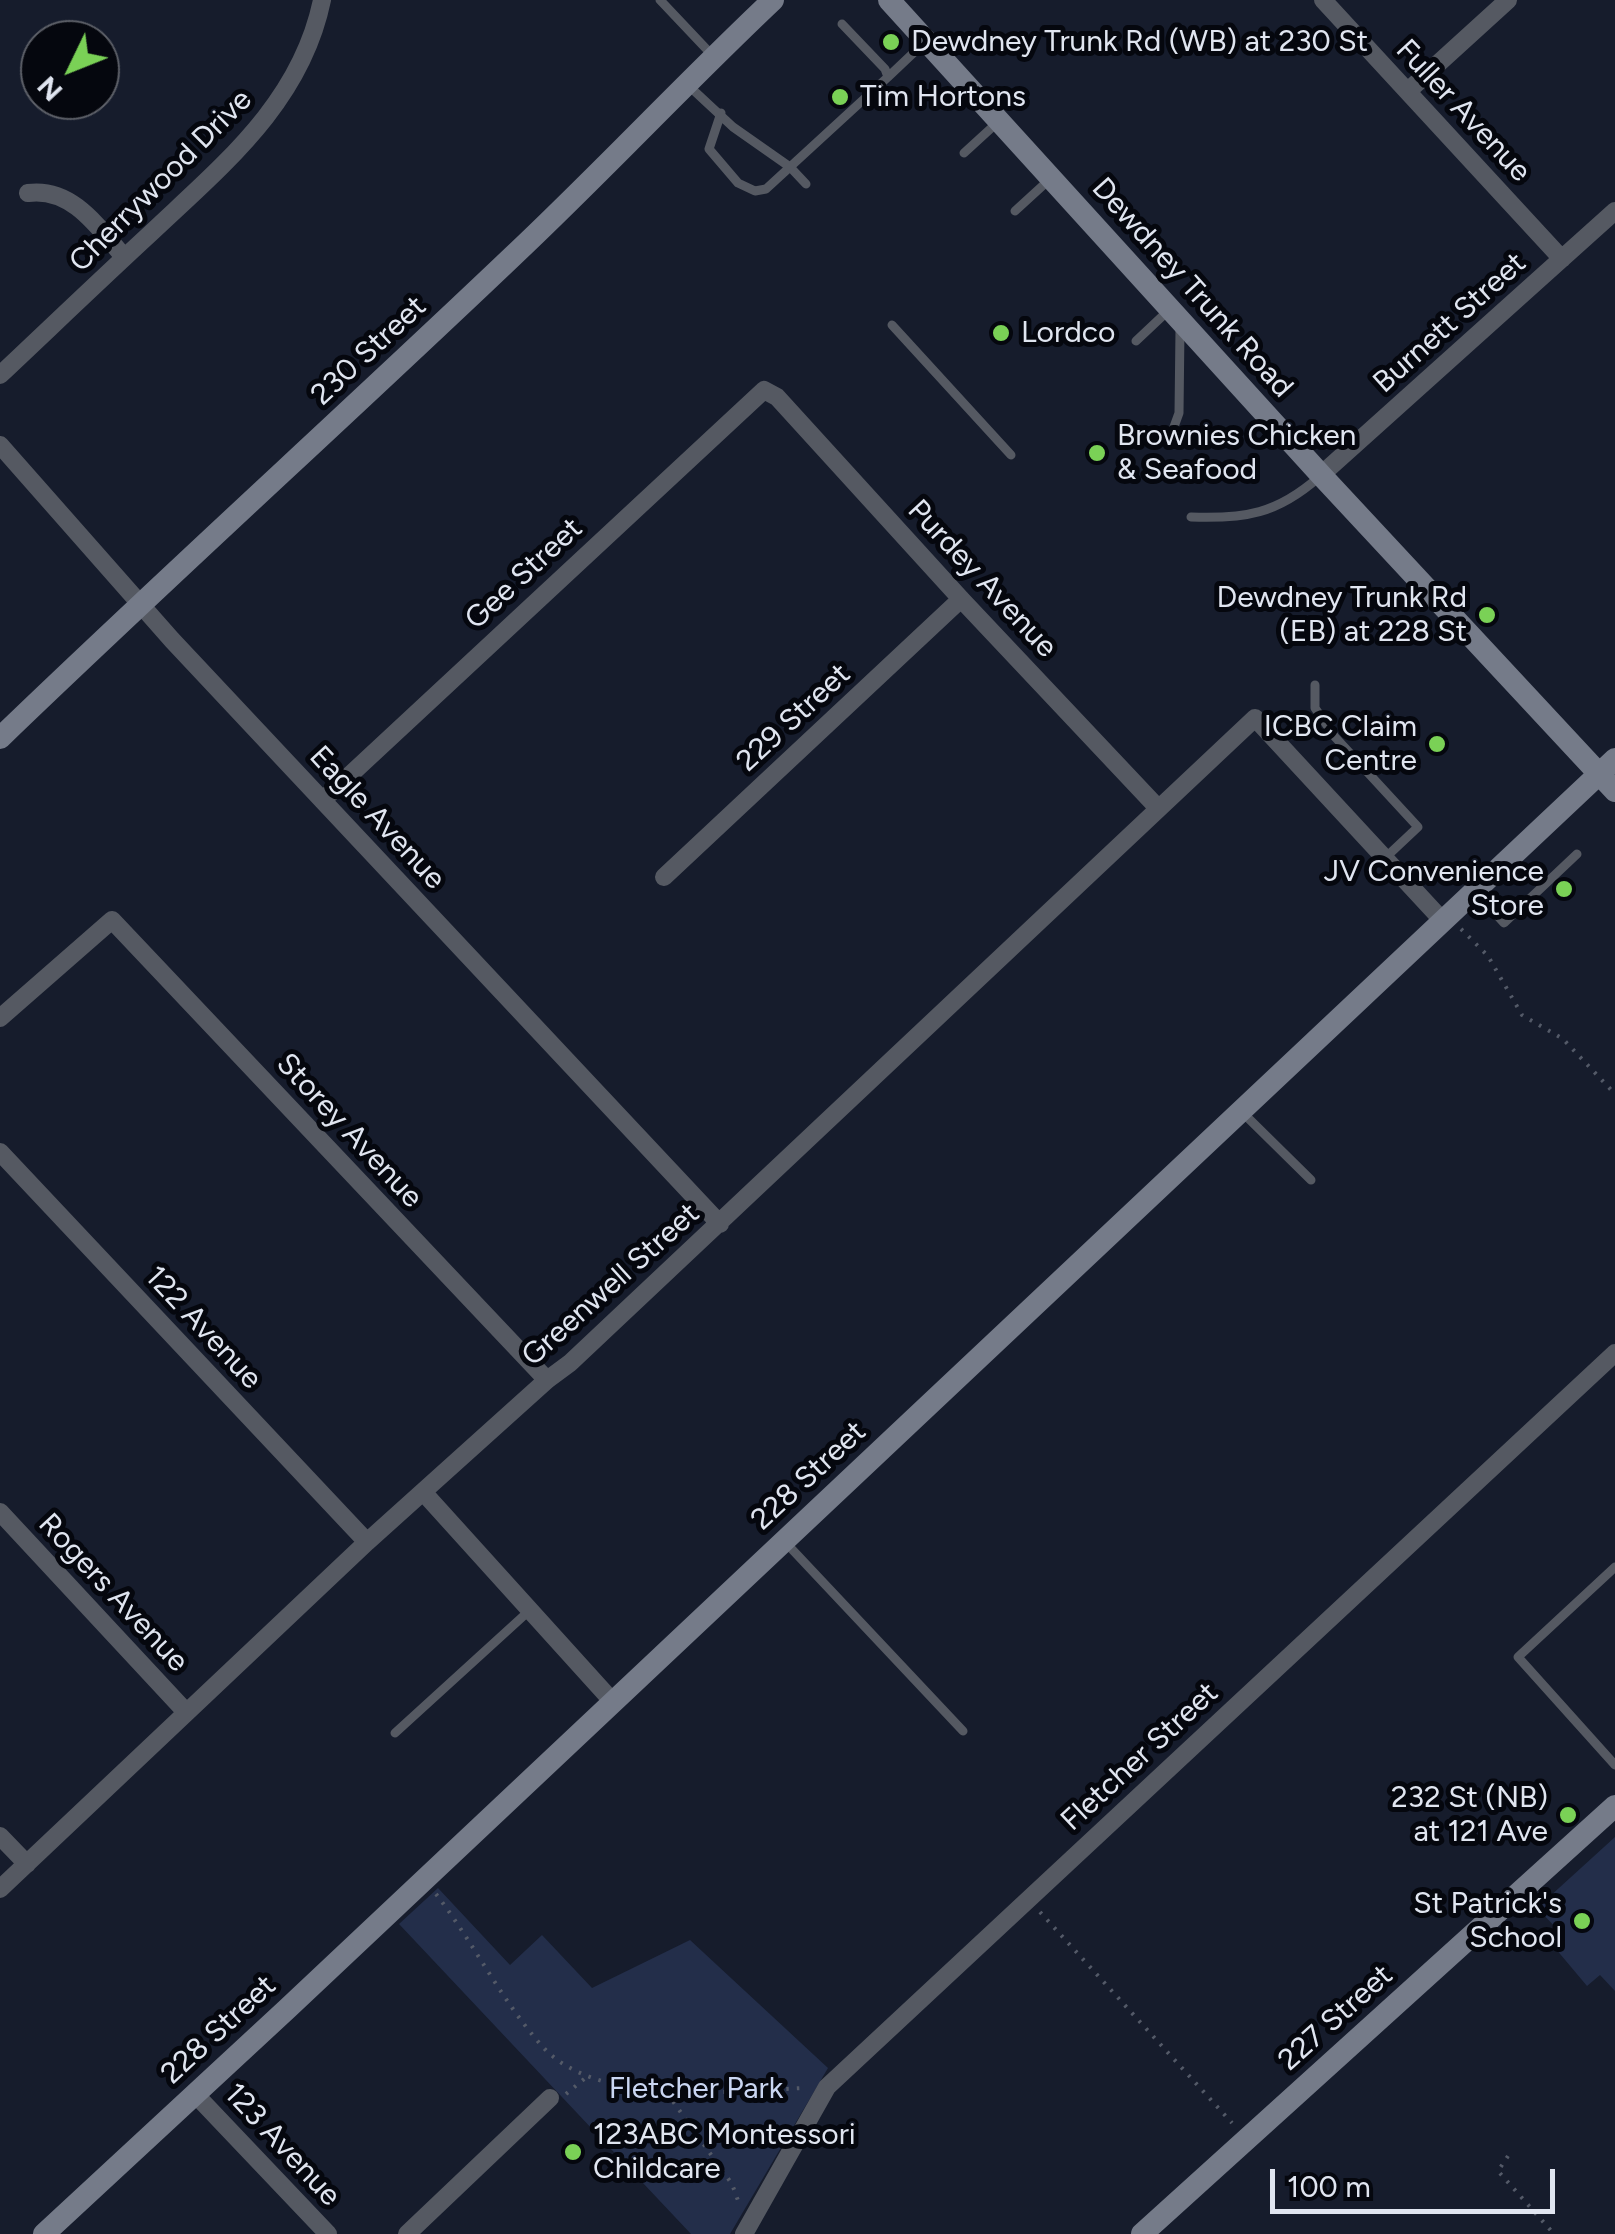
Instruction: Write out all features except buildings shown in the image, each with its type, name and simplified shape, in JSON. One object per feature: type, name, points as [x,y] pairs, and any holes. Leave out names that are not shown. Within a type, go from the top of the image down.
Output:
[{"type":"street","name":"Cherrywood Drive","points":[[0,375],[241,148],[274,110],[308,50],[322,0]]},
{"type":"street","name":"230 Street","points":[[0,738],[514,255],[773,0]]},
{"type":"street","name":"Dewdney Trunk Road","points":[[889,0],[1322,475],[1610,775]]},
{"type":"street","name":"Fuller Avenue","points":[[1323,0],[1562,259]]},
{"type":"street","points":[[1408,91],[1508,0]]},
{"type":"street","points":[[28,193],[45,191],[64,196],[84,212],[124,258]]},
{"type":"street","name":"Burnett Street","points":[[1322,475],[1615,211]]},
{"type":"street","name":"Purdey Avenue","points":[[764,390],[777,397],[1158,808]]},
{"type":"street","name":"Gee Street","points":[[323,800],[764,390]]},
{"type":"street","name":"Eagle Avenue","points":[[0,445],[140,604],[720,1224]]},
{"type":"street","name":"229 Street","points":[[664,877],[961,599]]},
{"type":"street","name":"Greenwell Street","points":[[0,1889],[367,1542],[720,1224],[1255,718],[1385,858]]},
{"type":"street","name":"228 Street","points":[[44,2234],[1474,890],[1610,775]]},
{"type":"street","points":[[1385,858],[1445,918]]},
{"type":"street","name":"Storey Avenue","points":[[0,1018],[112,920],[546,1380]]},
{"type":"street","name":"122 Avenue","points":[[0,1152],[367,1542]]},
{"type":"street","name":"Fletcher Street","points":[[749,2227],[827,2087],[1615,1353]]},
{"type":"street","points":[[424,1493],[613,1702]]},
{"type":"street","name":"Rogers Avenue","points":[[0,1512],[186,1712]]},
{"type":"street","name":"227 Street","points":[[1142,2234],[1615,1806]]},
{"type":"street","points":[[0,1836],[27,1864]]},
{"type":"street","name":"123 Avenue","points":[[195,2094],[328,2234]]},
{"type":"street","points":[[408,2234],[550,2098]]},
{"type":"lane","points":[[660,0],[714,58]]},
{"type":"lane","points":[[842,24],[888,77]]},
{"type":"lane","points":[[721,113],[709,149],[738,183],[755,191],[766,188],[926,42]]},
{"type":"lane","points":[[688,85],[733,127],[790,167],[806,184]]},
{"type":"lane","points":[[964,153],[998,121]]},
{"type":"lane","points":[[1015,211],[1051,178]]},
{"type":"lane","points":[[1136,341],[1176,315]]},
{"type":"lane","points":[[1171,435],[1179,414],[1176,315]]},
{"type":"lane","points":[[892,325],[1012,455]]},
{"type":"lane","points":[[1191,517],[1258,514],[1284,503],[1322,475]]},
{"type":"lane","points":[[1314,685],[1316,708],[1335,737],[1418,827],[1385,858]]},
{"type":"lane","points":[[1474,890],[1504,923],[1577,854]]},
{"type":"lane","points":[[1242,1111],[1311,1180]]},
{"type":"lane","points":[[784,1541],[963,1732]]},
{"type":"lane","points":[[1615,1567],[1518,1657],[1615,1765]]},
{"type":"lane","points":[[395,1733],[530,1610]]},
{"type":"path","points":[[1445,918],[1488,956],[1522,1015],[1563,1040],[1615,1094]]},
{"type":"path","points":[[432,1890],[544,2048],[574,2069],[618,2086],[666,2091],[827,2087]]},
{"type":"path","points":[[1028,1899],[1232,2123]]},
{"type":"path","points":[[550,2098],[559,2099],[589,2075]]},
{"type":"path","points":[[666,2091],[732,2184],[749,2227]]},
{"type":"path","points":[[1508,2156],[1498,2171],[1554,2234]]},
{"type":"green space","name":"St Patrick's School","points":[[1615,1837],[1615,1991],[1600,1975],[1587,1986],[1550,1942],[1560,1932],[1537,1908]]},
{"type":"green space","name":"Fletcher Park","points":[[438,1888],[510,1965],[542,1935],[592,1988],[690,1940],[828,2068],[730,2234],[691,2234],[399,1924]]},
{"type":"place","name":"Dewdney Trunk Rd (WB) at 230 St","points":[[891,42]]},
{"type":"place","name":"Tim Hortons","points":[[840,97]]},
{"type":"place","name":"Lordco","points":[[1001,333]]},
{"type":"place","name":"Brownies Chicken & Seafood","points":[[1097,453]]},
{"type":"place","name":"Dewdney Trunk Rd (EB) at 228 St","points":[[1487,615]]},
{"type":"place","name":"ICBC Claim Centre","points":[[1437,744]]},
{"type":"place","name":"JV Convenience Store","points":[[1564,889]]},
{"type":"place","name":"232 St (NB) at 121 Ave","points":[[1568,1815]]},
{"type":"place","name":"St Patrick's School","points":[[1582,1921]]},
{"type":"place","name":"123ABC Montessori Childcare","points":[[573,2152]]}]
